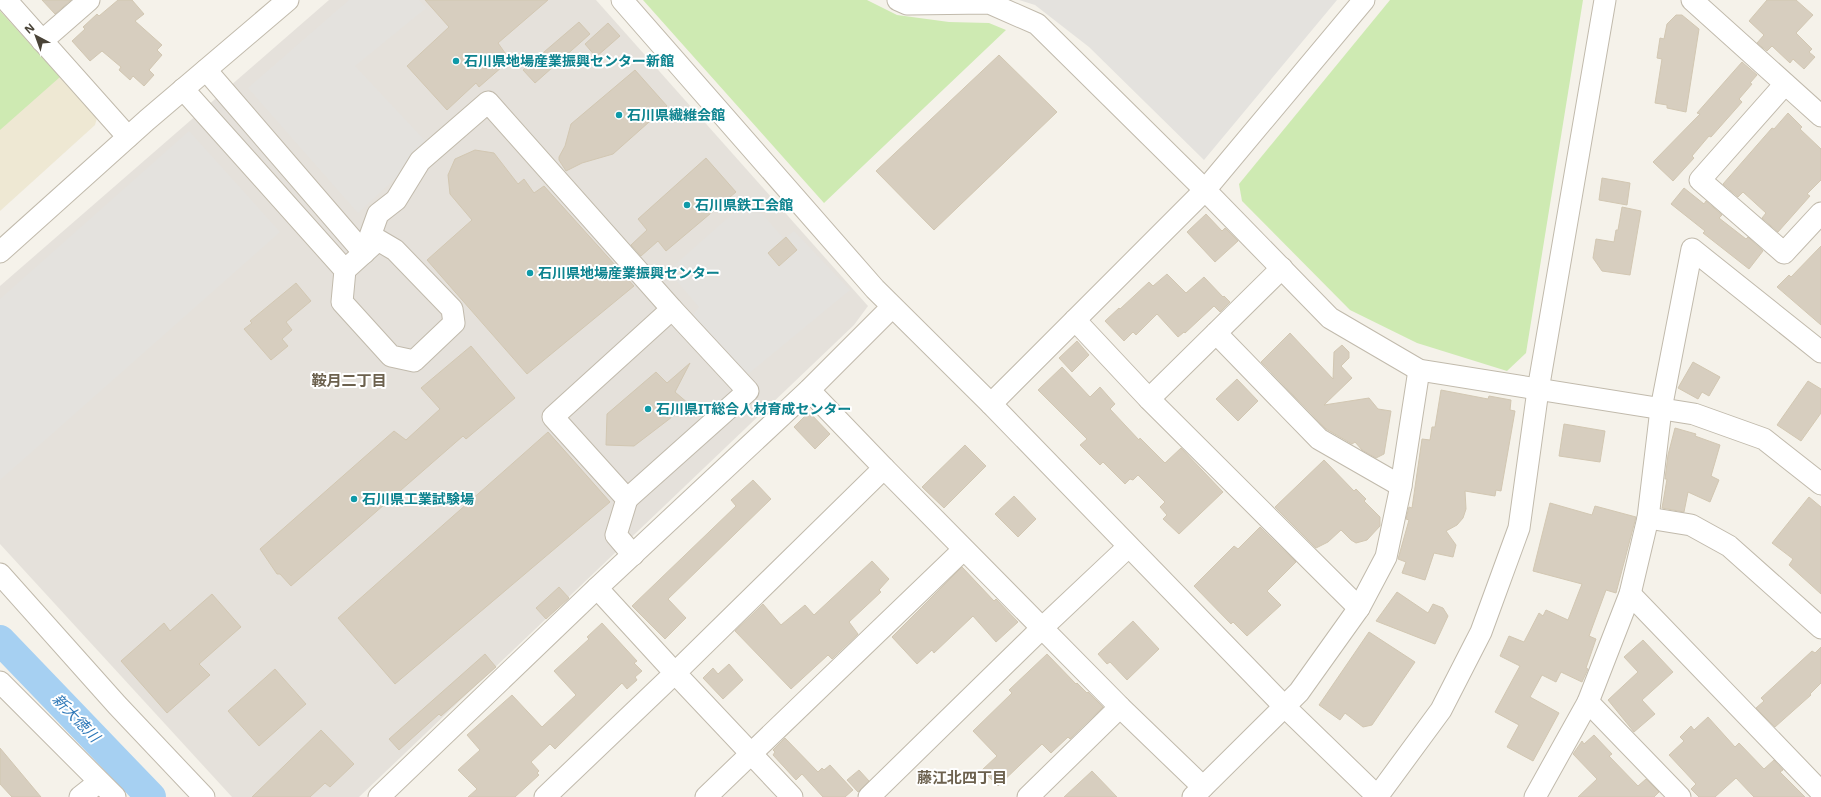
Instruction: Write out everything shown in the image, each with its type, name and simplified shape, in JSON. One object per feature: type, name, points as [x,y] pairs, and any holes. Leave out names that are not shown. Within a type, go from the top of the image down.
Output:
[{"type":"street","points":[[6,0],[128,137]]},
{"type":"street","points":[[42,41],[89,0]]},
{"type":"street","points":[[0,252],[128,137],[288,0]]},
{"type":"street","points":[[622,0],[892,307],[991,404],[1128,547],[1284,706],[1377,797],[1441,710],[1481,632],[1518,528],[1538,390],[1605,0]]},
{"type":"street","points":[[898,0],[907,4],[989,3],[1037,24],[1205,190],[1330,318],[1419,370],[1694,414],[1764,439],[1821,484]]},
{"type":"street","points":[[991,404],[1205,190],[1364,0]]},
{"type":"street","points":[[1692,0],[1821,116]]},
{"type":"street","points":[[206,70],[364,253]]},
{"type":"street","points":[[1785,84],[1700,180],[1784,253],[1821,213]]},
{"type":"street","points":[[183,89],[345,270]]},
{"type":"street","points":[[364,253],[378,214],[396,200],[420,161],[488,102],[672,309],[748,391],[627,498],[616,535],[633,555]]},
{"type":"street","points":[[378,240],[395,250],[452,309],[454,323],[414,361],[391,356],[342,302],[345,270],[378,240]]},
{"type":"street","points":[[1538,796],[1588,702],[1630,594],[1648,518],[1661,408],[1692,249],[1821,352]]},
{"type":"street","points":[[1149,399],[1282,268]]},
{"type":"street","points":[[379,797],[597,588],[808,390],[892,307]]},
{"type":"street","points":[[627,498],[553,417],[672,309]]},
{"type":"street","points":[[1075,320],[1149,399],[1360,608]]},
{"type":"street","points":[[1216,333],[1319,439],[1401,486]]},
{"type":"street","points":[[808,390],[963,550],[1120,707],[1198,792],[1299,692],[1360,608],[1386,557],[1401,486],[1419,370]]},
{"type":"street","points":[[545,797],[675,673],[884,468]]},
{"type":"street","points":[[1648,518],[1691,525],[1729,546],[1821,628]]},
{"type":"street","points":[[870,797],[1042,628],[1128,547]]},
{"type":"street","points":[[706,797],[753,754],[963,550]]},
{"type":"street","points":[[0,574],[112,699],[204,797]]},
{"type":"street","points":[[597,588],[792,797]]},
{"type":"street","points":[[1630,594],[1821,792]]},
{"type":"street","points":[[0,682],[115,797]]},
{"type":"street","points":[[1588,702],[1680,797]]},
{"type":"street","points":[[1028,797],[1120,707]]},
{"type":"street","points":[[80,797],[99,782]]},
{"type":"shaded area","points":[[329,0],[596,0],[868,306],[854,325],[359,797],[232,797],[0,544],[0,286]]},
{"type":"shaded area","points":[[349,0],[419,0],[426,8],[355,66],[430,146],[358,213],[248,88]]},
{"type":"shaded area","points":[[1019,0],[1337,0],[1204,160],[1089,47],[1035,5]]},
{"type":"shaded area","points":[[0,2],[98,114],[95,125],[0,211]]},
{"type":"shaded area","points":[[189,131],[280,232],[0,480],[0,299]]},
{"type":"shaded area","points":[[749,199],[784,239],[794,231],[850,290],[747,375],[693,315],[699,307],[668,271]]},
{"type":"green space","points":[[643,0],[867,0],[897,15],[949,22],[989,23],[1006,30],[824,203]]},
{"type":"green space","points":[[1390,0],[1583,0],[1526,353],[1507,371],[1417,343],[1350,310],[1242,201],[1239,184]]},
{"type":"green space","points":[[0,11],[60,77],[0,130]]},
{"type":"building","points":[[42,0],[71,0],[55,14]]},
{"type":"building","points":[[118,0],[132,0],[144,14],[135,21],[162,45],[157,50],[162,55],[149,70],[154,75],[144,86],[133,76],[130,80],[119,70],[121,67],[102,51],[90,61],[72,41],[85,29],[83,27],[97,14],[99,16]]},
{"type":"building","name":"石川県地場産業振興センター新館","points":[[425,0],[548,0],[498,43],[510,60],[479,87],[476,83],[447,110],[407,66],[449,27]]},
{"type":"building","points":[[1767,0],[1796,0],[1813,15],[1796,33],[1812,49],[1809,52],[1815,57],[1804,69],[1793,59],[1790,63],[1772,46],[1767,51],[1757,43],[1764,35],[1749,21]]},
{"type":"building","points":[[1676,15],[1682,15],[1699,29],[1686,112],[1667,108],[1667,105],[1655,103],[1662,59],[1657,58],[1660,38],[1664,39],[1667,24]]},
{"type":"building","points":[[579,22],[590,34],[535,83],[523,70]]},
{"type":"building","points":[[608,23],[620,36],[596,57],[585,44]]},
{"type":"building","points":[[999,55],[1057,112],[934,230],[876,171]]},
{"type":"building","points":[[1742,62],[1757,75],[1750,83],[1752,84],[1739,99],[1742,102],[1711,137],[1709,136],[1692,156],[1694,158],[1673,181],[1653,162],[1700,114],[1697,113]]},
{"type":"building","name":"石川県繊維会館","points":[[635,70],[667,106],[613,154],[582,163],[566,171],[559,160],[559,157],[565,146],[571,124]]},
{"type":"building","points":[[1788,113],[1802,127],[1800,129],[1821,149],[1821,180],[1807,194],[1810,196],[1778,232],[1762,218],[1766,213],[1743,192],[1738,197],[1723,184],[1772,128],[1774,129]]},
{"type":"building","name":"石川県地場産業振興センター","points":[[475,150],[494,153],[518,184],[524,179],[534,193],[544,186],[634,286],[527,374],[427,260],[472,220],[450,194],[448,175],[455,159]]},
{"type":"building","name":"石川県鉄工会館","points":[[706,158],[736,192],[666,251],[658,241],[641,256],[631,245],[647,230],[638,219]]},
{"type":"building","points":[[1602,178],[1630,183],[1627,205],[1599,200]]},
{"type":"building","points":[[1684,188],[1704,204],[1706,201],[1722,215],[1719,218],[1746,239],[1748,237],[1763,251],[1749,269],[1703,233],[1705,231],[1671,204]]},
{"type":"building","points":[[1622,207],[1641,211],[1630,275],[1602,271],[1593,258],[1596,239],[1614,242],[1616,230],[1618,230]]},
{"type":"building","points":[[1206,214],[1222,231],[1225,228],[1238,241],[1215,262],[1187,232]]},
{"type":"building","points":[[786,237],[797,250],[779,266],[768,253]]},
{"type":"building","points":[[1821,246],[1821,325],[1777,287],[1789,275],[1791,277]]},
{"type":"building","points":[[1167,274],[1186,293],[1204,277],[1223,297],[1224,296],[1230,302],[1220,312],[1214,306],[1185,333],[1184,332],[1178,337],[1157,314],[1136,335],[1133,332],[1124,341],[1105,321],[1149,282],[1153,286]]},
{"type":"building","points":[[296,283],[311,301],[286,322],[292,330],[282,339],[288,346],[271,360],[244,329],[252,323],[250,321]]},
{"type":"building","points":[[1290,333],[1333,379],[1334,352],[1342,345],[1349,352],[1349,358],[1341,366],[1352,378],[1324,405],[1369,398],[1378,409],[1391,411],[1384,454],[1376,458],[1362,450],[1355,442],[1352,444],[1326,429],[1261,362]]},
{"type":"building","points":[[1077,341],[1089,355],[1072,372],[1059,358]]},
{"type":"building","name":"石川県工業試験場","points":[[471,346],[515,398],[466,439],[463,436],[291,586],[280,574],[277,574],[260,549],[394,431],[406,440],[440,409],[421,388]]},
{"type":"building","points":[[1693,362],[1720,377],[1709,396],[1702,392],[1698,399],[1678,388]]},
{"type":"building","name":"石川県IT総合人材育成センター","points":[[690,363],[675,392],[689,404],[634,446],[606,445],[607,414],[656,372],[667,383]]},
{"type":"building","points":[[1062,367],[1090,397],[1100,387],[1115,404],[1110,409],[1139,440],[1140,438],[1165,463],[1181,448],[1223,492],[1179,534],[1163,519],[1167,515],[1160,507],[1165,502],[1138,475],[1133,480],[1130,479],[1125,484],[1103,462],[1100,465],[1080,445],[1087,439],[1038,390]]},
{"type":"building","points":[[1237,379],[1258,401],[1238,421],[1216,399]]},
{"type":"building","points":[[1808,381],[1821,389],[1821,413],[1801,441],[1777,425]]},
{"type":"building","points":[[1441,390],[1488,399],[1489,396],[1511,400],[1510,410],[1515,411],[1501,491],[1496,490],[1495,496],[1465,491],[1466,509],[1463,518],[1457,525],[1446,531],[1456,545],[1453,557],[1434,553],[1425,580],[1402,573],[1406,562],[1398,559],[1409,520],[1406,519],[1409,507],[1412,508],[1422,439],[1430,440],[1432,427],[1435,427]]},
{"type":"building","points":[[809,412],[830,434],[815,449],[794,427]]},
{"type":"building","points":[[1564,424],[1605,431],[1600,462],[1559,456]]},
{"type":"building","points":[[1675,428],[1696,434],[1695,436],[1720,445],[1711,476],[1719,480],[1710,502],[1688,492],[1684,512],[1662,508],[1667,479],[1665,479],[1668,455]]},
{"type":"building","points":[[548,432],[610,502],[395,684],[338,618]]},
{"type":"building","points":[[965,445],[986,466],[944,508],[922,487]]},
{"type":"building","points":[[1324,460],[1354,491],[1356,489],[1366,499],[1364,501],[1380,517],[1380,526],[1367,540],[1356,543],[1341,530],[1328,542],[1316,548],[1275,507]]},
{"type":"building","points":[[753,480],[771,499],[668,599],[686,618],[665,639],[632,606],[736,506],[731,500]]},
{"type":"building","points":[[1014,496],[1036,519],[1018,537],[995,514]]},
{"type":"building","points":[[1809,497],[1821,507],[1821,594],[1789,565],[1793,559],[1772,543]]},
{"type":"building","points":[[1550,503],[1592,515],[1595,506],[1636,517],[1616,593],[1606,590],[1589,636],[1596,639],[1586,668],[1588,669],[1582,682],[1561,672],[1556,682],[1542,675],[1530,697],[1559,713],[1533,761],[1507,747],[1519,725],[1495,712],[1520,666],[1500,656],[1509,636],[1524,642],[1539,613],[1543,616],[1546,610],[1568,620],[1582,584],[1533,571]]},
{"type":"building","points":[[1260,527],[1296,562],[1267,591],[1281,605],[1247,636],[1233,622],[1231,624],[1194,586],[1234,546],[1238,549]]},
{"type":"building","points":[[872,561],[889,579],[879,590],[881,592],[849,622],[858,634],[832,659],[828,655],[791,689],[735,631],[763,604],[781,625],[805,605],[814,615]]},
{"type":"building","points":[[962,567],[994,601],[996,599],[1018,622],[996,642],[973,616],[934,653],[932,650],[917,664],[892,637]]},
{"type":"building","points":[[559,587],[569,598],[546,619],[536,608]]},
{"type":"building","points":[[1397,592],[1428,613],[1433,604],[1443,608],[1448,616],[1435,644],[1376,621]]},
{"type":"building","points":[[212,594],[241,627],[199,664],[210,675],[167,713],[121,661],[164,623],[170,631]]},
{"type":"building","points":[[1133,621],[1159,649],[1127,680],[1110,662],[1107,664],[1098,654]]},
{"type":"building","points":[[602,623],[637,661],[634,663],[642,671],[635,677],[637,680],[627,689],[622,683],[555,749],[550,744],[531,762],[539,771],[537,773],[539,775],[515,797],[468,797],[477,789],[458,770],[480,750],[467,735],[512,695],[542,727],[576,695],[554,671],[589,639],[587,637]]},
{"type":"building","points":[[1369,632],[1415,662],[1372,725],[1363,727],[1345,713],[1340,720],[1319,705]]},
{"type":"building","points":[[1643,640],[1673,672],[1642,700],[1655,714],[1634,732],[1608,700],[1638,672],[1624,657]]},
{"type":"building","points":[[1821,647],[1821,683],[1810,694],[1811,695],[1775,727],[1756,708],[1764,701],[1761,698],[1812,651],[1815,653]]},
{"type":"building","points":[[485,654],[496,667],[441,716],[439,714],[399,750],[389,739]]},
{"type":"building","points":[[1047,654],[1076,684],[1077,683],[1087,693],[1088,692],[1103,707],[1070,739],[1068,737],[1051,753],[1042,744],[998,786],[982,770],[997,756],[973,731],[1012,693],[1009,690]]},
{"type":"building","points":[[729,664],[743,680],[723,699],[703,678],[713,668],[718,674]]},
{"type":"building","points":[[275,669],[306,704],[259,746],[228,711]]},
{"type":"building","points":[[1708,717],[1735,747],[1739,743],[1764,769],[1774,760],[1783,770],[1780,772],[1805,797],[1754,797],[1736,778],[1715,797],[1699,797],[1691,789],[1696,784],[1669,755],[1684,741],[1680,737],[1691,726],[1694,730]]},
{"type":"building","points":[[321,730],[354,764],[330,787],[325,783],[310,797],[252,797]]},
{"type":"building","points":[[1594,735],[1612,754],[1609,756],[1638,786],[1646,779],[1659,792],[1654,797],[1578,797],[1597,779],[1573,754],[1582,741],[1584,744]]},
{"type":"building","points":[[785,738],[818,772],[822,768],[824,770],[830,765],[853,790],[845,797],[823,797],[802,774],[796,780],[773,755],[775,752],[773,750]]},
{"type":"building","points":[[0,748],[41,797],[12,797],[0,784]]},
{"type":"building","points":[[859,770],[869,781],[858,792],[847,780]]},
{"type":"building","points":[[1092,771],[1117,797],[1064,797]]},
{"type":"waterway","name":"新大徳川","points":[[0,640],[151,797]]},
{"type":"place","name":"石川県地場産業振興センター新館","points":[[456,61]]},
{"type":"place","name":"石川県繊維会館","points":[[619,115]]},
{"type":"place","name":"石川県鉄工会館","points":[[687,205]]},
{"type":"place","name":"石川県地場産業振興センター","points":[[530,273]]},
{"type":"place","name":"石川県IT総合人材育成センター","points":[[648,409]]},
{"type":"place","name":"石川県工業試験場","points":[[354,499]]},
{"type":"district","name":"鞍月二丁目","points":[[349,381]]},
{"type":"district","name":"藤江北四丁目","points":[[962,778]]}]
